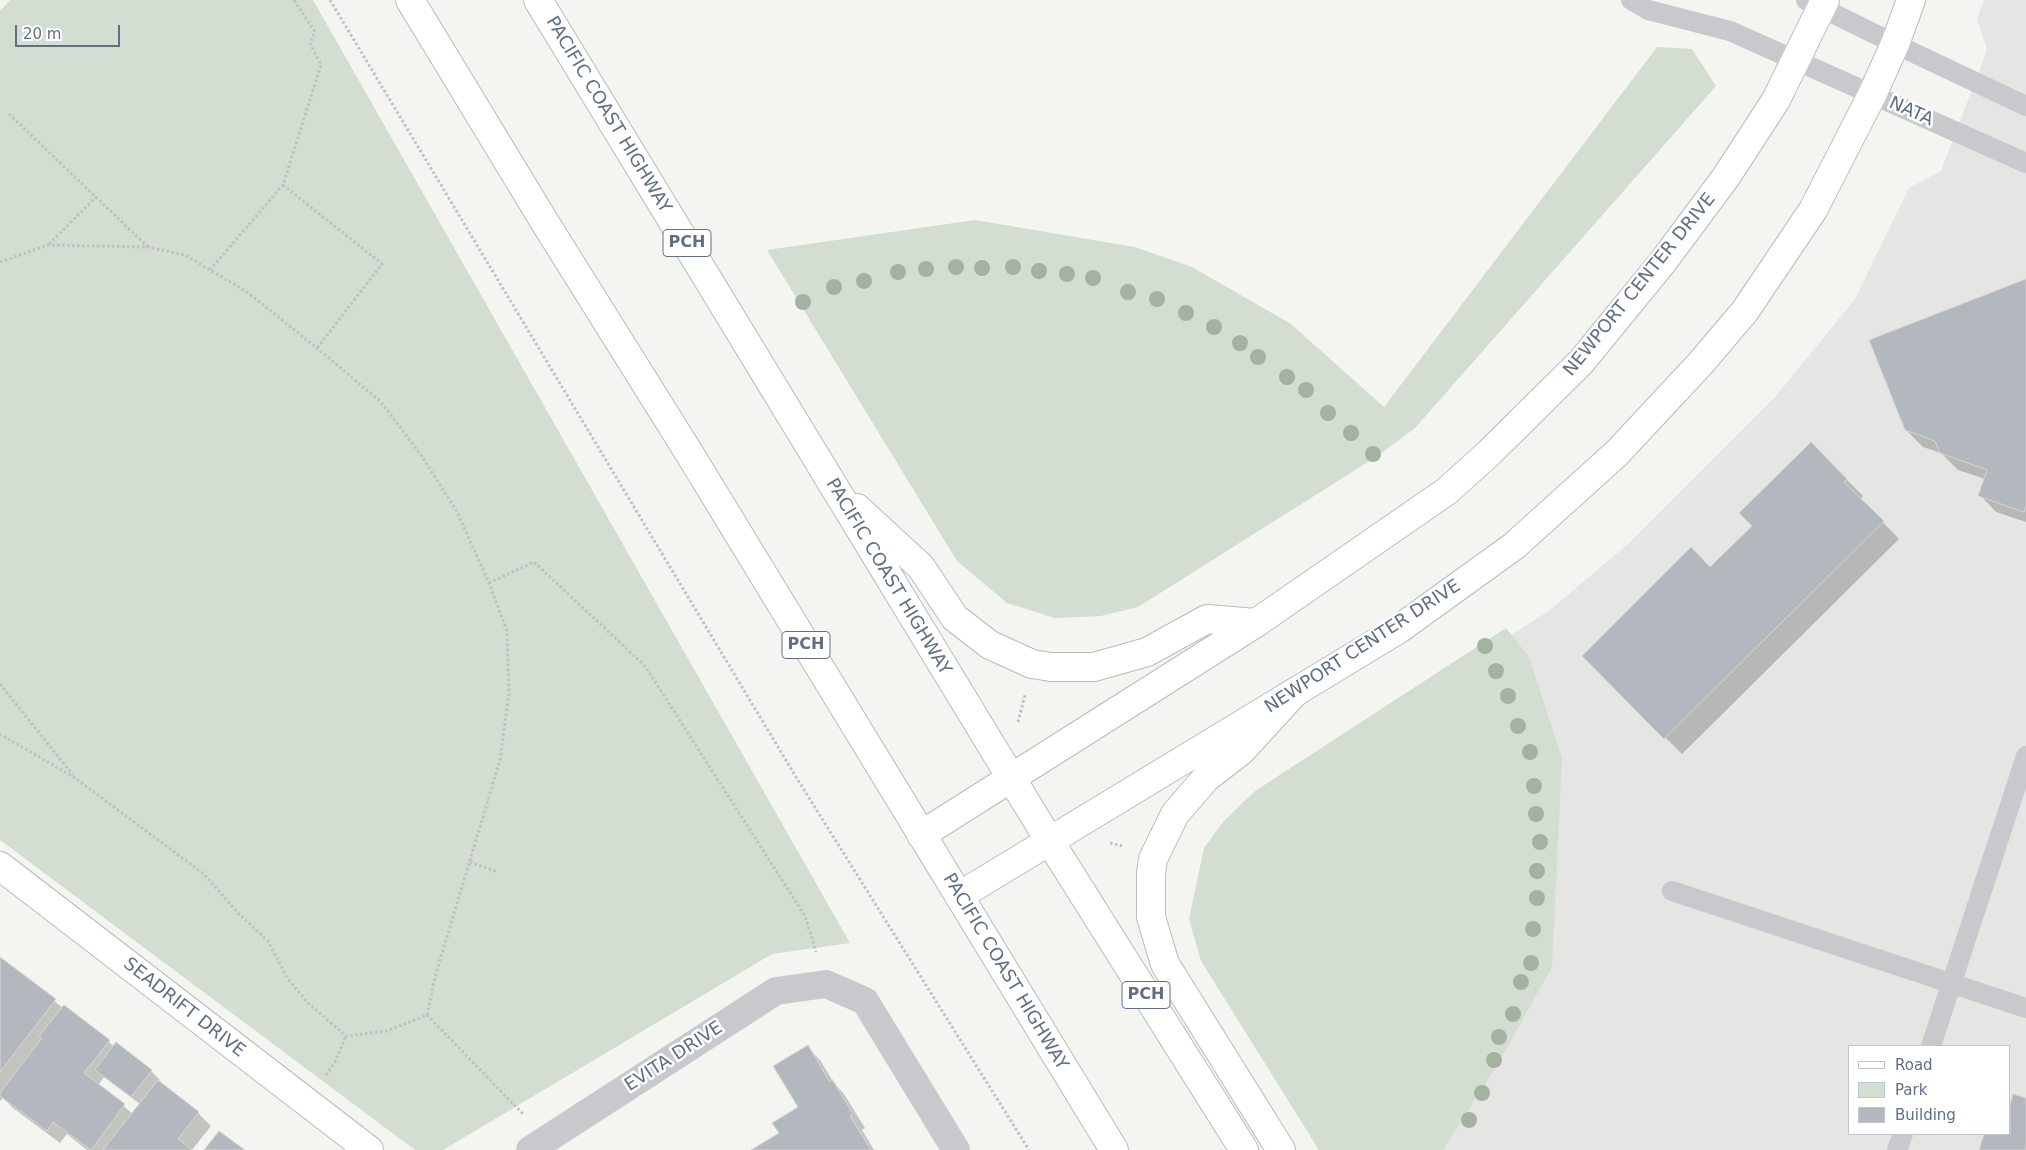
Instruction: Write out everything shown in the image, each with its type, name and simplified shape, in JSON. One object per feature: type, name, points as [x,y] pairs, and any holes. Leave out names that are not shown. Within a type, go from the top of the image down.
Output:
[{"type":"main road","name":"PACIFIC COAST HIGHWAY","points":[[410,0],[523,187],[692,456],[1114,1150]]},
{"type":"main road","name":"PACIFIC COAST HIGHWAY","points":[[538,0],[1010,777],[1244,1150]]},
{"type":"main road","name":"NEWPORT CENTER DRIVE","points":[[958,896],[1398,629],[1514,546],[1617,452],[1700,364],[1745,311],[1813,210],[1872,95],[1895,44],[1911,0]]},
{"type":"main road","name":"NEWPORT CENTER DRIVE","points":[[921,835],[1256,623],[1447,490],[1489,453],[1580,362],[1662,263],[1726,177],[1776,100],[1796,62],[1818,2]]},
{"type":"main road","points":[[834,488],[922,567],[955,618],[990,645],[1032,664],[1051,667],[1094,667],[1148,652],[1207,619],[1256,623]]},
{"type":"main road","points":[[1280,1150],[1165,964],[1151,917],[1151,873],[1153,859],[1175,814],[1206,778],[1242,751],[1295,692]]},
{"type":"main road","name":"SEADRIFT DRIVE","points":[[0,866],[369,1150]]},
{"type":"street","name":"EVITA DRIVE","points":[[539,1144],[776,991],[826,984]]},
{"type":"street","points":[[826,984],[865,1001],[956,1150]]},
{"type":"lane","name":"NATA","points":[[1631,0],[1648,10],[1730,32],[2026,163]]},
{"type":"lane","points":[[1818,2],[1895,44],[2026,106]]},
{"type":"lane","points":[[1931,1045],[2026,756]]},
{"type":"lane","points":[[1672,891],[2026,1008]]},
{"type":"lane","points":[[1898,1150],[1903,1135]]},
{"type":"path","points":[[210,270],[283,185],[322,65],[310,42],[315,32],[294,0]]},
{"type":"path","points":[[330,0],[801,785],[1029,1150]]},
{"type":"path","points":[[9,114],[148,247]]},
{"type":"path","points":[[283,185],[382,264],[317,348]]},
{"type":"path","points":[[48,245],[96,198]]},
{"type":"path","points":[[0,262],[48,245],[148,247],[184,255],[247,292],[381,402],[421,455],[456,510],[489,584],[507,631],[509,693],[500,760],[435,977],[427,1015]]},
{"type":"path","points":[[489,584],[534,562],[645,666],[805,916],[826,984]]},
{"type":"path","points":[[0,684],[75,778]]},
{"type":"path","points":[[1018,722],[1026,688]]},
{"type":"path","points":[[0,734],[75,778],[204,874],[238,912],[268,941],[288,979],[308,1003],[346,1036],[387,1031],[427,1015]]},
{"type":"path","points":[[1101,840],[1127,847]]},
{"type":"path","points":[[470,862],[498,872]]},
{"type":"path","points":[[427,1015],[539,1144]]},
{"type":"path","points":[[307,1103],[335,1062],[346,1036]]},
{"type":"shaded area","points":[[1984,0],[2026,0],[2026,1150],[1320,1150],[1316,763],[1550,610],[1627,545],[1776,396],[1855,299],[1909,188],[1941,171],[1987,50],[1977,19]]},
{"type":"green space","points":[[10,0],[313,0],[850,943],[772,954],[443,1150],[415,1150],[0,840],[0,11]]},
{"type":"green space","points":[[1657,47],[1692,49],[1716,86],[1415,428],[1379,455],[1138,607],[1101,616],[1055,618],[1007,603],[957,561],[767,250],[975,220],[1135,247],[1192,267],[1291,324],[1384,407]]},
{"type":"green space","points":[[1506,628],[1529,657],[1562,758],[1552,967],[1497,1065],[1443,1150],[1319,1150],[1201,961],[1189,919],[1204,848],[1223,822],[1255,791]]},
{"type":"building","points":[[2026,279],[2026,506],[2024,512],[1978,496],[1987,470],[1940,453],[1935,441],[1905,430],[1869,340]]},
{"type":"building","points":[[1811,442],[1847,479],[1844,482],[1884,521],[1664,739],[1582,656],[1691,547],[1710,567],[1752,526],[1739,513]]},
{"type":"building","points":[[0,957],[56,999],[0,1072]]},
{"type":"building","points":[[64,1005],[110,1040],[84,1073],[125,1104],[91,1150],[53,1122],[47,1131],[0,1096],[0,1093],[42,1038],[39,1036]]},
{"type":"building","points":[[116,1042],[152,1070],[131,1097],[95,1070]]},
{"type":"building","points":[[808,1045],[829,1081],[832,1079],[853,1114],[850,1116],[871,1150],[751,1150],[779,1133],[772,1123],[798,1107],[773,1066]]},
{"type":"building","points":[[158,1080],[199,1112],[178,1139],[192,1150],[103,1150]]},
{"type":"building","points":[[2013,1094],[2026,1098],[2026,1150],[1979,1150],[1984,1135],[2011,1135],[2011,1101]]},
{"type":"building","points":[[219,1131],[245,1150],[204,1150]]}]
